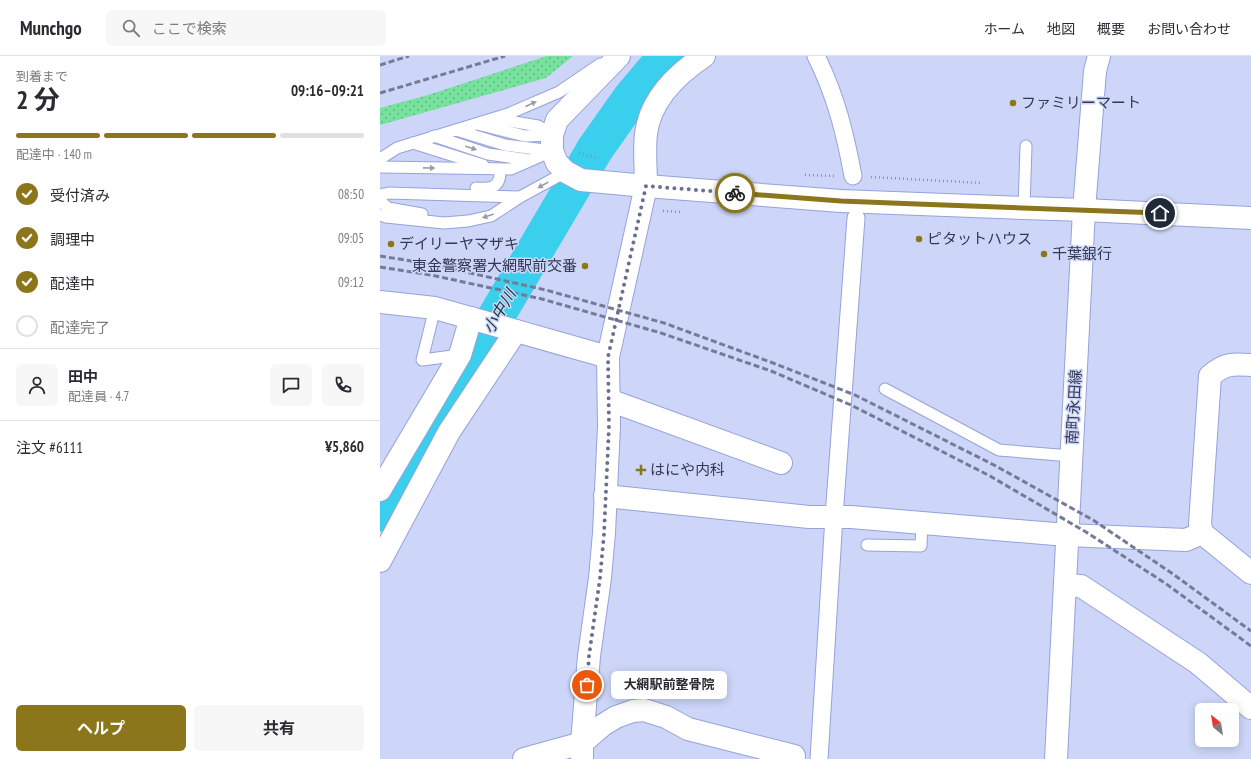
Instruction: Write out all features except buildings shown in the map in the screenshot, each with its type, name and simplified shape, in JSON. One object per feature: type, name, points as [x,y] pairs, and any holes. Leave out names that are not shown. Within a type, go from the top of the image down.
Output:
[{"type":"street","points":[[619,56],[557,120],[552,143],[557,163],[566,172],[581,180],[841,201],[1251,218]]},
{"type":"street","points":[[582,751],[589,656],[600,578],[604,534],[609,426],[608,357],[646,186],[646,133],[656,104],[665,89],[704,56]]},
{"type":"street","points":[[816,56],[826,76],[840,113],[853,176]]},
{"type":"street","name":"南町永田線","points":[[1056,759],[1084,210],[1095,71],[1099,56]]},
{"type":"street","points":[[819,759],[834,517],[856,218]]},
{"type":"street","points":[[380,302],[435,308],[608,357]]},
{"type":"street","points":[[380,490],[460,355],[472,318]]},
{"type":"street","points":[[380,561],[450,432],[516,331]]},
{"type":"street","points":[[1251,366],[1232,364],[1219,368],[1210,376],[1200,515],[1202,533],[1251,573]]},
{"type":"street","points":[[608,400],[781,463]]},
{"type":"street","points":[[605,496],[802,516],[851,517],[1067,534],[1186,540],[1202,533]]},
{"type":"street","points":[[1064,585],[1081,586],[1198,663],[1251,708]]},
{"type":"street","points":[[524,759],[582,751],[603,725],[616,716],[633,711],[644,710],[666,717],[688,729],[798,757]]},
{"type":"lane","points":[[380,159],[397,148],[508,114],[558,92],[612,56]]},
{"type":"lane","points":[[495,118],[538,126],[552,143]]},
{"type":"lane","points":[[477,124],[552,143]]},
{"type":"lane","points":[[456,130],[505,145],[552,143]]},
{"type":"lane","points":[[434,136],[488,154],[532,161]]},
{"type":"lane","points":[[380,215],[386,217],[444,223],[468,221],[491,216],[505,197],[504,180],[497,170],[413,143]]},
{"type":"lane","points":[[380,172],[385,167],[497,170],[511,169],[532,161],[552,143]]},
{"type":"lane","points":[[1024,208],[1026,146]]},
{"type":"lane","points":[[380,190],[389,186],[489,189],[500,179],[497,170]]},
{"type":"lane","points":[[380,195],[389,193],[520,197],[566,172]]},
{"type":"lane","points":[[380,201],[388,208],[468,221]]},
{"type":"lane","points":[[435,308],[422,360],[460,355]]},
{"type":"lane","points":[[885,389],[999,450],[1071,456]]},
{"type":"lane","points":[[867,545],[921,546],[922,523]]},
{"type":"path","points":[[579,153],[601,159]]},
{"type":"path","points":[[798,175],[853,176],[986,183]]},
{"type":"green space","points":[[547,56],[573,56],[546,78],[380,125],[380,108],[428,95]]},
{"type":"waterway","name":"小中川","points":[[380,513],[595,149],[631,98],[663,60],[669,56]]},
{"type":"railway","points":[[380,65],[409,56]]},
{"type":"railway","points":[[380,93],[505,56]]},
{"type":"railway","points":[[380,256],[430,264],[546,290],[664,323],[855,395],[994,465],[1093,520],[1173,574],[1251,631]]},
{"type":"railway","points":[[380,267],[431,275],[542,299],[661,333],[771,371],[851,405],[990,476],[1086,532],[1165,583],[1251,646]]},
{"type":"way so far","points":[[587,685],[589,656],[596,613],[604,534],[609,426],[608,357],[646,186],[735,193]]},
{"type":"place","name":"ファミリーマート","points":[[1013,103]]},
{"type":"place","name":"ピタットハウス","points":[[919,239]]},
{"type":"place","name":"デイリーヤマザキ","points":[[391,244]]},
{"type":"place","name":"千葉銀行","points":[[1044,254]]},
{"type":"place","name":"東金警察署大網駅前交番","points":[[585,266]]},
{"type":"place","name":"はにや内科","points":[[641,470]]},
{"type":"place","name":"大網駅前整骨院","points":[[587,685]]},
{"type":"route","points":[[735,193],[841,201],[1160,213]]}]
